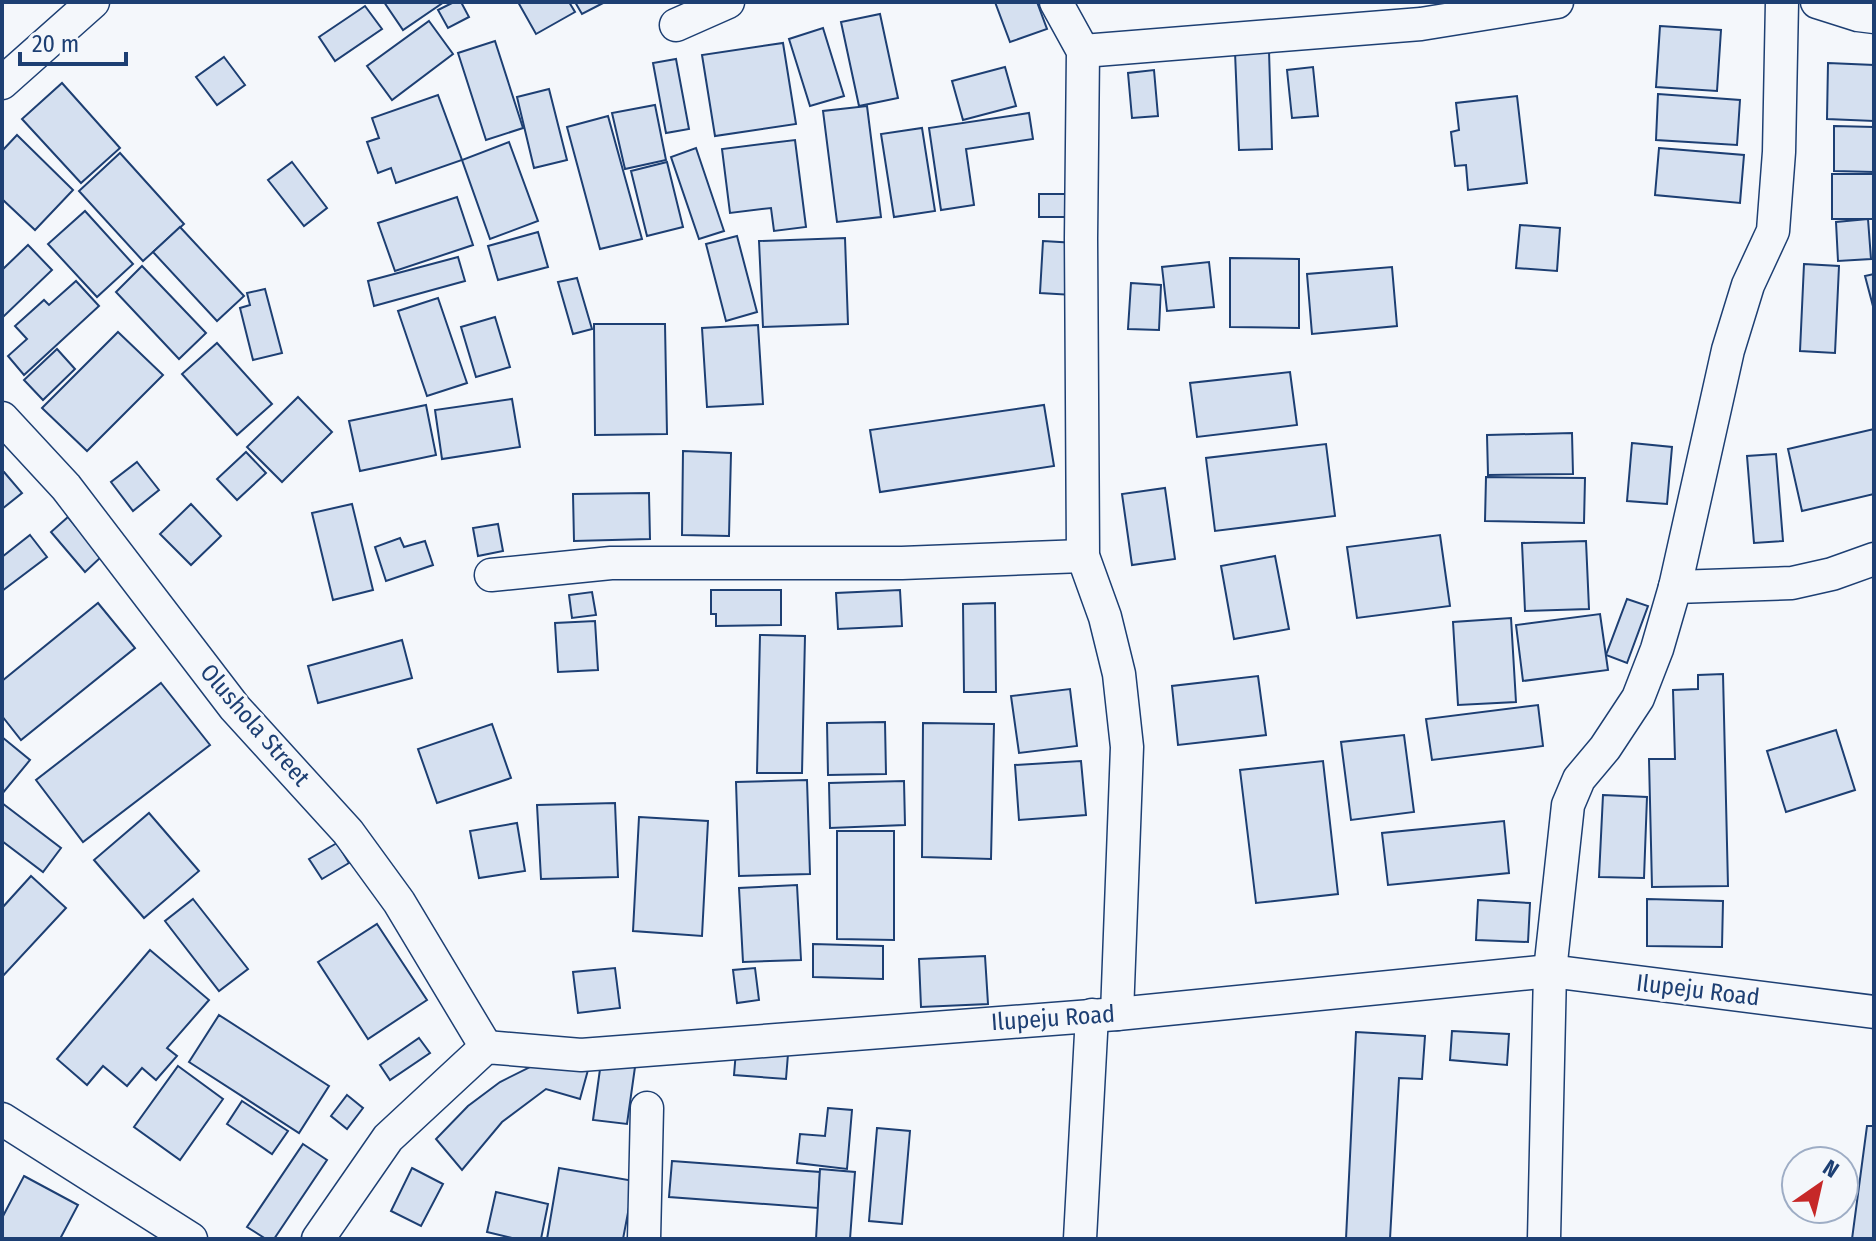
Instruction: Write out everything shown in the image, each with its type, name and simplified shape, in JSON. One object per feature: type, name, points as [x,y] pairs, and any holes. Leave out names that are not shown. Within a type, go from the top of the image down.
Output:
[{"type":"street","points":[[2,83],[93,2]]},
{"type":"street","points":[[676,25],[728,2]]},
{"type":"street","points":[[1056,2],[1083,51],[1083,556],[1105,617],[1119,674],[1127,747],[1104,1014],[1080,1239]]},
{"type":"street","points":[[1083,51],[1421,24],[1557,2]]},
{"type":"street","points":[[1544,1239],[1550,971],[1568,805],[1579,779],[1605,748],[1638,698],[1657,649],[1675,587],[1728,350],[1748,285],[1773,231],[1779,152],[1782,2]]},
{"type":"street","points":[[1817,2],[1874,17]]},
{"type":"street","name":"Olushola Street","points":[[2,418],[66,487],[235,708],[348,832],[399,902],[486,1047]]},
{"type":"street","points":[[491,575],[611,563],[902,563],[1083,556]]},
{"type":"street","points":[[1675,587],[1792,583],[1832,574],[1874,559]]},
{"type":"street","name":"Ilupeju Road","points":[[486,1047],[581,1055],[1104,1014],[1550,971],[1874,1012]]},
{"type":"street","points":[[318,1239],[388,1138],[486,1047]]},
{"type":"street","points":[[644,1239],[647,1108]]},
{"type":"street","points":[[2,1119],[191,1239]]},
{"type":"building","points":[[384,2],[444,2],[403,30]]},
{"type":"building","points":[[461,2],[469,17],[448,28],[438,10]]},
{"type":"building","points":[[518,2],[569,2],[575,12],[536,34]]},
{"type":"building","points":[[575,2],[605,2],[582,14]]},
{"type":"building","points":[[995,2],[1037,2],[1047,29],[1010,42]]},
{"type":"building","points":[[365,6],[382,29],[335,61],[319,37]]},
{"type":"building","points":[[880,14],[898,98],[859,106],[841,22]]},
{"type":"building","points":[[429,21],[453,54],[392,100],[367,66]]},
{"type":"building","points":[[1660,26],[1721,30],[1717,91],[1656,87]]},
{"type":"building","points":[[823,28],[844,96],[810,106],[789,39]]},
{"type":"building","points":[[495,41],[523,128],[486,140],[458,53]]},
{"type":"building","points":[[783,43],[796,124],[715,136],[702,55]]},
{"type":"building","points":[[1269,51],[1272,149],[1239,150],[1235,52]]},
{"type":"building","points":[[224,57],[245,85],[217,105],[196,77]]},
{"type":"building","points":[[676,59],[689,129],[666,133],[653,63]]},
{"type":"building","points":[[1828,63],[1874,65],[1874,121],[1827,119]]},
{"type":"building","points":[[1005,67],[1016,106],[963,120],[952,81]]},
{"type":"building","points":[[1313,67],[1318,116],[1292,118],[1287,70]]},
{"type":"building","points":[[1154,70],[1158,116],[1132,118],[1128,73]]},
{"type":"building","points":[[62,83],[120,148],[81,183],[22,119]]},
{"type":"building","points":[[549,89],[567,160],[534,168],[517,97]]},
{"type":"building","points":[[1658,94],[1740,100],[1737,145],[1656,140]]},
{"type":"building","points":[[438,95],[462,160],[396,183],[391,168],[378,173],[367,142],[379,138],[372,118]]},
{"type":"building","points":[[1517,96],[1527,183],[1468,190],[1466,165],[1455,166],[1451,132],[1459,130],[1456,103]]},
{"type":"building","points":[[655,105],[666,160],[625,169],[612,113]]},
{"type":"building","points":[[867,106],[881,217],[837,222],[823,111]]},
{"type":"building","points":[[1029,113],[1033,139],[966,149],[974,205],[941,210],[929,128]]},
{"type":"building","points":[[608,116],[642,239],[600,249],[567,127]]},
{"type":"building","points":[[1834,126],[1874,127],[1874,172],[1834,171]]},
{"type":"building","points":[[922,128],[935,211],[894,217],[881,134]]},
{"type":"building","points":[[17,135],[73,190],[35,230],[2,199],[2,151]]},
{"type":"building","points":[[795,140],[806,227],[774,231],[771,208],[730,213],[722,149]]},
{"type":"building","points":[[509,142],[538,221],[490,239],[462,160]]},
{"type":"building","points":[[696,148],[724,231],[699,239],[671,157]]},
{"type":"building","points":[[1659,148],[1744,155],[1740,203],[1655,195]]},
{"type":"building","points":[[120,153],[184,224],[143,261],[79,191]]},
{"type":"building","points":[[292,162],[327,208],[304,226],[268,180]]},
{"type":"building","points":[[667,162],[683,227],[647,236],[631,171]]},
{"type":"building","points":[[1832,174],[1874,174],[1874,219],[1832,219]]},
{"type":"building","points":[[1039,194],[1072,194],[1072,217],[1039,217]]},
{"type":"building","points":[[457,197],[473,245],[395,271],[378,223]]},
{"type":"building","points":[[85,211],[133,264],[97,297],[48,244]]},
{"type":"building","points":[[1868,219],[1871,259],[1838,261],[1836,222]]},
{"type":"building","points":[[1520,225],[1560,228],[1557,271],[1516,268]]},
{"type":"building","points":[[180,227],[244,296],[217,321],[153,252]]},
{"type":"building","points":[[538,232],[548,267],[498,280],[488,246]]},
{"type":"building","points":[[737,236],[757,312],[726,321],[706,244]]},
{"type":"building","points":[[845,238],[848,324],[763,327],[759,241]]},
{"type":"building","points":[[1043,241],[1076,243],[1073,295],[1040,293]]},
{"type":"building","points":[[28,245],[52,270],[2,318],[2,270]]},
{"type":"building","points":[[458,257],[465,281],[374,306],[368,281]]},
{"type":"building","points":[[1230,258],[1299,259],[1299,328],[1230,327]]},
{"type":"building","points":[[1209,262],[1214,307],[1167,311],[1162,267]]},
{"type":"building","points":[[1804,264],[1839,266],[1835,353],[1800,351]]},
{"type":"building","points":[[142,266],[206,333],[179,359],[116,292]]},
{"type":"building","points":[[1392,267],[1397,326],[1312,334],[1307,274]]},
{"type":"building","points":[[1874,274],[1874,310],[1865,276]]},
{"type":"building","points":[[577,278],[592,329],[573,334],[558,282]]},
{"type":"building","points":[[76,281],[99,306],[24,375],[8,356],[27,339],[15,326],[44,300],[49,305]]},
{"type":"building","points":[[1131,283],[1161,285],[1159,330],[1128,329]]},
{"type":"building","points":[[265,289],[282,353],[253,360],[240,308],[250,305],[247,293]]},
{"type":"building","points":[[438,298],[467,383],[427,396],[398,311]]},
{"type":"building","points":[[495,317],[510,367],[476,377],[461,327]]},
{"type":"building","points":[[594,324],[665,324],[667,434],[595,435]]},
{"type":"building","points":[[758,325],[763,404],[707,407],[702,328]]},
{"type":"building","points":[[118,332],[163,375],[87,451],[42,408]]},
{"type":"building","points":[[217,343],[272,404],[237,435],[182,374]]},
{"type":"building","points":[[57,349],[75,369],[43,400],[24,380]]},
{"type":"building","points":[[1290,372],[1297,425],[1197,437],[1190,383]]},
{"type":"building","points":[[298,397],[332,432],[282,482],[247,447]]},
{"type":"building","points":[[512,399],[520,447],[442,459],[435,410]]},
{"type":"building","points":[[426,405],[436,455],[360,471],[349,421]]},
{"type":"building","points":[[1044,405],[1054,466],[880,492],[870,430]]},
{"type":"building","points":[[1874,429],[1874,494],[1802,511],[1788,449]]},
{"type":"building","points":[[1572,433],[1573,474],[1488,475],[1487,435]]},
{"type":"building","points":[[1632,443],[1672,447],[1667,504],[1627,501]]},
{"type":"building","points":[[1326,444],[1335,516],[1215,531],[1206,458]]},
{"type":"building","points":[[683,451],[731,453],[729,536],[682,535]]},
{"type":"building","points":[[246,452],[266,473],[237,500],[217,479]]},
{"type":"building","points":[[1776,454],[1783,541],[1754,543],[1747,456]]},
{"type":"building","points":[[137,462],[159,490],[133,511],[111,482]]},
{"type":"building","points":[[2,473],[22,493],[2,509]]},
{"type":"building","points":[[1486,477],[1585,478],[1584,523],[1485,521]]},
{"type":"building","points":[[1165,488],[1175,559],[1132,565],[1122,494]]},
{"type":"building","points":[[649,493],[650,539],[574,541],[573,494]]},
{"type":"building","points":[[191,504],[221,536],[191,565],[160,534]]},
{"type":"building","points":[[352,504],[373,590],[333,600],[312,513]]},
{"type":"building","points":[[68,517],[101,557],[85,572],[51,532]]},
{"type":"building","points":[[498,524],[503,551],[478,556],[473,528]]},
{"type":"building","points":[[30,535],[47,557],[2,591],[2,557]]},
{"type":"building","points":[[1440,535],[1450,606],[1357,618],[1347,547]]},
{"type":"building","points":[[400,538],[404,547],[425,541],[433,565],[386,581],[375,547]]},
{"type":"building","points":[[1586,541],[1589,609],[1525,611],[1522,543]]},
{"type":"building","points":[[1275,556],[1289,629],[1234,639],[1221,566]]},
{"type":"building","points":[[711,590],[781,590],[781,625],[716,626],[716,614],[711,614]]},
{"type":"building","points":[[900,590],[902,626],[838,629],[836,593]]},
{"type":"building","points":[[592,592],[596,615],[572,618],[569,595]]},
{"type":"building","points":[[1627,599],[1648,606],[1627,663],[1606,655]]},
{"type":"building","points":[[98,603],[135,648],[21,740],[2,716],[2,681]]},
{"type":"building","points":[[995,603],[996,692],[964,692],[963,604]]},
{"type":"building","points":[[1600,614],[1608,670],[1523,681],[1516,625]]},
{"type":"building","points":[[1511,618],[1516,702],[1458,705],[1453,622]]},
{"type":"building","points":[[595,621],[598,670],[558,672],[555,623]]},
{"type":"building","points":[[760,635],[805,636],[802,773],[757,773]]},
{"type":"building","points":[[402,640],[412,678],[318,703],[308,666]]},
{"type":"building","points":[[1723,674],[1728,886],[1652,887],[1649,759],[1675,759],[1673,690],[1698,689],[1698,675]]},
{"type":"building","points":[[1258,676],[1266,735],[1178,745],[1172,686]]},
{"type":"building","points":[[161,683],[210,745],[83,842],[36,780]]},
{"type":"building","points":[[1070,689],[1077,746],[1019,753],[1011,696]]},
{"type":"building","points":[[1538,705],[1543,746],[1432,760],[1426,719]]},
{"type":"building","points":[[885,722],[886,774],[828,775],[827,723]]},
{"type":"building","points":[[923,723],[994,724],[991,859],[922,857]]},
{"type":"building","points":[[492,724],[511,778],[437,803],[418,749]]},
{"type":"building","points":[[1836,730],[1855,790],[1786,812],[1767,751]]},
{"type":"building","points":[[1404,735],[1414,812],[1351,820],[1341,742]]},
{"type":"building","points":[[2,737],[30,760],[2,794]]},
{"type":"building","points":[[1081,761],[1086,815],[1019,820],[1015,765]]},
{"type":"building","points":[[1323,761],[1338,894],[1256,903],[1240,770]]},
{"type":"building","points":[[807,780],[810,874],[739,876],[736,782]]},
{"type":"building","points":[[904,781],[905,825],[830,828],[829,783]]},
{"type":"building","points":[[1603,795],[1647,797],[1644,878],[1599,877]]},
{"type":"building","points":[[2,803],[61,848],[43,872],[2,841]]},
{"type":"building","points":[[615,803],[618,877],[541,879],[537,805]]},
{"type":"building","points":[[149,813],[199,871],[144,918],[94,860]]},
{"type":"building","points":[[639,817],[708,821],[702,936],[633,931]]},
{"type":"building","points":[[1504,821],[1509,873],[1388,885],[1382,833]]},
{"type":"building","points":[[517,823],[525,871],[479,878],[470,831]]},
{"type":"building","points":[[837,831],[894,831],[894,940],[837,939]]},
{"type":"building","points":[[337,843],[349,863],[322,879],[309,859]]},
{"type":"building","points":[[31,876],[66,908],[2,977],[2,908]]},
{"type":"building","points":[[797,885],[801,960],[743,962],[739,888]]},
{"type":"building","points":[[193,899],[248,969],[219,991],[165,921]]},
{"type":"building","points":[[1647,899],[1723,901],[1722,947],[1647,946]]},
{"type":"building","points":[[1478,900],[1530,903],[1528,942],[1476,940]]},
{"type":"building","points":[[377,924],[427,1000],[368,1039],[318,962]]},
{"type":"building","points":[[813,944],[883,946],[883,979],[813,977]]},
{"type":"building","points":[[150,950],[209,1000],[167,1048],[177,1056],[156,1080],[142,1068],[127,1086],[103,1066],[87,1085],[57,1059]]},
{"type":"building","points":[[985,956],[988,1004],[921,1007],[919,959]]},
{"type":"building","points":[[615,968],[620,1008],[578,1013],[573,972]]},
{"type":"building","points":[[755,968],[759,1000],[737,1003],[733,970]]},
{"type":"building","points":[[219,1015],[329,1086],[299,1133],[189,1062]]},
{"type":"building","points":[[1452,1031],[1509,1034],[1507,1065],[1450,1060]]},
{"type":"building","points":[[1356,1032],[1425,1036],[1422,1079],[1399,1078],[1390,1239],[1346,1239]]},
{"type":"building","points":[[419,1038],[430,1053],[390,1080],[380,1065]]},
{"type":"building","points":[[736,1051],[788,1054],[786,1079],[734,1075]]},
{"type":"building","points":[[546,1059],[588,1070],[580,1099],[546,1089],[502,1122],[462,1170],[436,1139],[468,1106],[500,1082]]},
{"type":"building","points":[[601,1062],[635,1067],[627,1124],[593,1120]]},
{"type":"building","points":[[178,1066],[223,1099],[180,1160],[134,1127]]},
{"type":"building","points":[[347,1095],[363,1108],[347,1129],[331,1116]]},
{"type":"building","points":[[242,1101],[288,1131],[272,1154],[227,1124]]},
{"type":"building","points":[[828,1108],[852,1110],[847,1169],[797,1163],[800,1134],[825,1136]]},
{"type":"building","points":[[1867,1126],[1874,1126],[1874,1239],[1852,1239],[1854,1225],[1860,1225],[1860,1179]]},
{"type":"building","points":[[877,1128],[910,1131],[902,1224],[869,1221]]},
{"type":"building","points":[[303,1144],[327,1160],[274,1239],[266,1239],[247,1227]]},
{"type":"building","points":[[672,1161],[820,1172],[818,1208],[669,1197]]},
{"type":"building","points":[[412,1168],[443,1184],[421,1226],[391,1211]]},
{"type":"building","points":[[559,1168],[634,1181],[623,1239],[547,1239]]},
{"type":"building","points":[[820,1169],[855,1172],[850,1239],[816,1239]]},
{"type":"building","points":[[24,1176],[78,1205],[60,1239],[2,1239],[2,1218]]},
{"type":"building","points":[[496,1192],[548,1204],[541,1239],[516,1239],[487,1232]]}]
